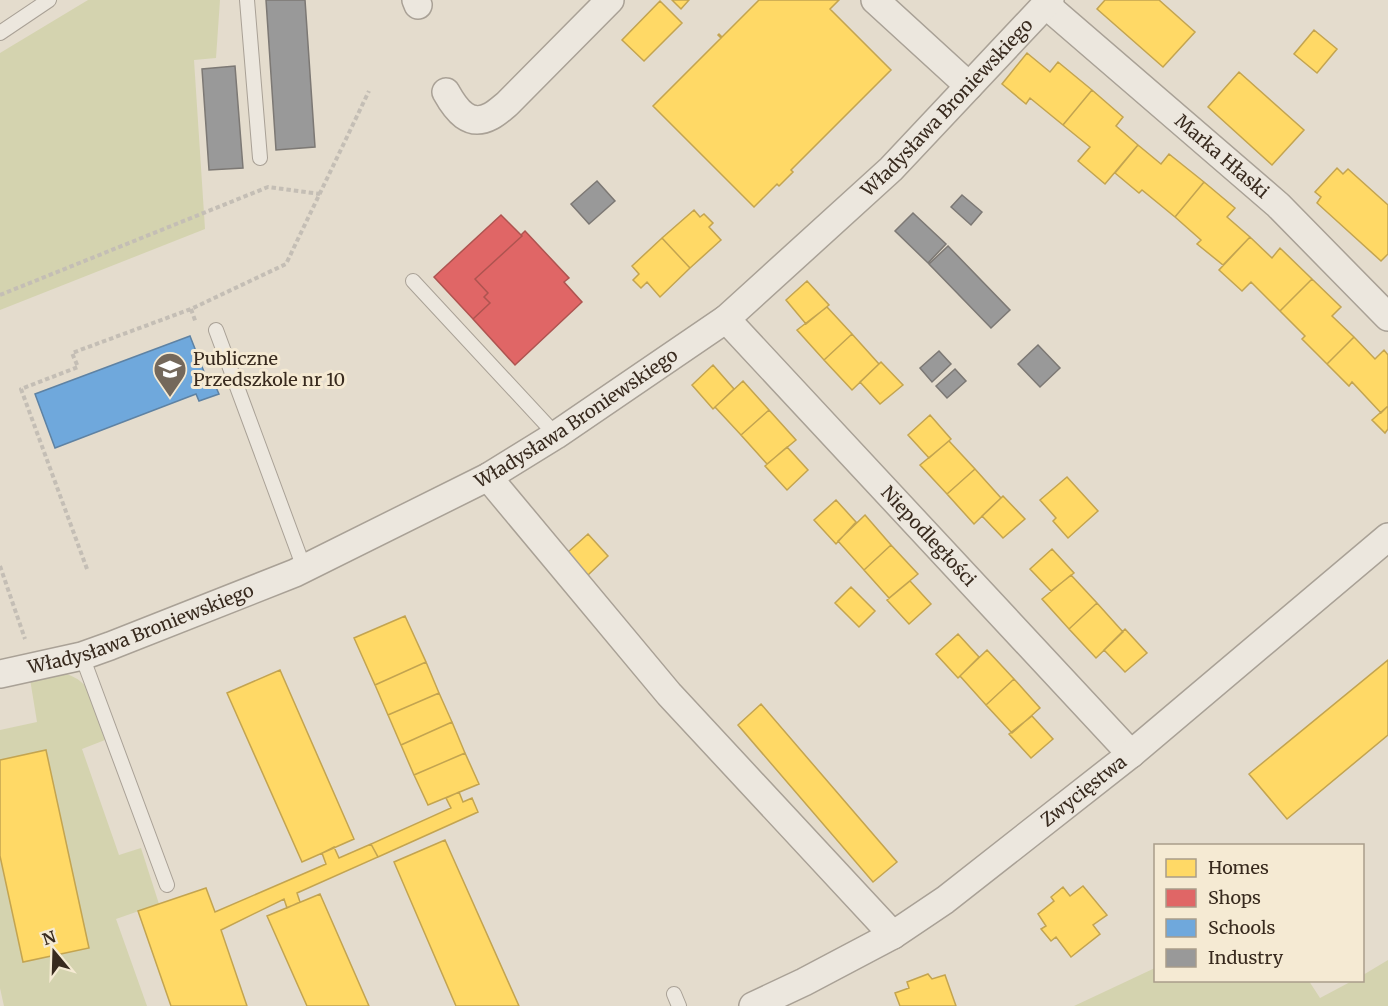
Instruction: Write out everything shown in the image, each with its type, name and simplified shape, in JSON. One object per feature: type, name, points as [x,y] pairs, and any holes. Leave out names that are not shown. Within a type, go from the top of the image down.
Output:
[{"type":"street","points":[[446,92],[454,106],[464,116],[478,121],[492,116],[507,104],[610,0]]},
{"type":"street","points":[[875,0],[969,86]]},
{"type":"street","name":"Władysława Broniewskiego","points":[[0,674],[82,656],[304,568],[488,477],[556,435],[726,319],[891,169],[1048,3]]},
{"type":"street","name":"Marka Hłaski","points":[[1048,3],[1278,205],[1388,317]]},
{"type":"street","name":"Niepodległości","points":[[726,319],[1131,753]]},
{"type":"street","points":[[488,477],[669,694],[893,934]]},
{"type":"street","name":"Zwycięstwa","points":[[753,1006],[804,982],[893,934],[945,900],[1131,753],[1388,537]]},
{"type":"lane","points":[[0,33],[49,0]]},
{"type":"lane","points":[[248,0],[260,158]]},
{"type":"lane","points":[[413,281],[556,435]]},
{"type":"lane","points":[[216,330],[304,568]]},
{"type":"lane","points":[[82,656],[167,885]]},
{"type":"path","points":[[87,569],[21,389],[78,368],[72,353],[191,309],[286,264],[369,91]]},
{"type":"path","points":[[0,295],[268,188],[320,194]]},
{"type":"path","points":[[0,566],[35,666]]},
{"type":"green space","points":[[88,0],[220,0],[216,58],[194,60],[205,229],[0,310],[0,53]]},
{"type":"green space","points":[[59,672],[74,677],[87,688],[105,740],[82,749],[119,855],[141,848],[159,904],[116,919],[147,1006],[4,1006],[0,988],[0,730],[37,722],[30,679]]},
{"type":"green space","points":[[1388,960],[1388,1006],[1074,1006],[1154,968],[1154,982],[1310,982],[1320,998],[1350,982],[1364,982],[1364,974]]},
{"type":"building: Homes","points":[[672,0],[689,0],[681,9]]},
{"type":"building: Homes","points":[[759,0],[839,0],[830,9],[891,70],[791,170],[793,172],[779,186],[777,184],[754,207],[653,106],[721,38],[719,34],[722,37]]},
{"type":"building: Homes","points":[[1105,0],[1159,0],[1195,32],[1163,67],[1097,9]]},
{"type":"building: Homes","points":[[660,1],[682,23],[644,61],[622,40]]},
{"type":"building: Homes","points":[[1314,30],[1337,49],[1317,73],[1294,54]]},
{"type":"building: Homes","points":[[1027,53],[1050,72],[1058,62],[1092,90],[1063,125],[1030,98],[1026,104],[1002,84]]},
{"type":"building: Homes","points":[[1239,72],[1304,130],[1272,165],[1208,107]]},
{"type":"building: Homes","points":[[1092,90],[1123,117],[1116,126],[1138,145],[1105,184],[1078,161],[1090,147],[1063,125]]},
{"type":"building: Homes","points":[[1138,145],[1161,164],[1169,154],[1204,182],[1175,217],[1142,190],[1139,193],[1115,173]]},
{"type":"building: Homes","points":[[1337,168],[1343,174],[1348,169],[1388,205],[1388,254],[1381,261],[1317,203],[1321,197],[1315,192]]},
{"type":"building: Homes","points":[[1204,182],[1235,208],[1227,217],[1250,237],[1223,265],[1197,244],[1201,240],[1175,217]]},
{"type":"building: Homes","points":[[694,210],[700,217],[704,214],[713,223],[709,227],[721,240],[690,268],[662,238]]},
{"type":"building: Homes","points":[[1250,237],[1272,258],[1280,248],[1312,279],[1280,311],[1251,282],[1242,291],[1219,270]]},
{"type":"building: Homes","points":[[662,238],[690,268],[660,297],[647,282],[641,288],[633,280],[639,274],[632,266]]},
{"type":"building: Homes","points":[[1312,279],[1341,307],[1332,316],[1354,337],[1327,364],[1302,339],[1305,336],[1280,311]]},
{"type":"building: Homes","points":[[807,281],[829,305],[806,324],[786,300]]},
{"type":"building: Homes","points":[[827,307],[852,334],[824,360],[797,330]]},
{"type":"building: Homes","points":[[852,334],[879,364],[852,390],[824,360]]},
{"type":"building: Homes","points":[[1354,337],[1375,359],[1384,350],[1388,355],[1388,406],[1381,413],[1352,382],[1349,386],[1327,364]]},
{"type":"building: Homes","points":[[881,362],[903,385],[880,404],[860,382]]},
{"type":"building: Homes","points":[[713,365],[734,389],[713,409],[692,385]]},
{"type":"building: Homes","points":[[743,381],[769,410],[741,435],[715,407]]},
{"type":"building: Homes","points":[[1388,406],[1388,429],[1385,433],[1372,420]]},
{"type":"building: Homes","points":[[769,410],[796,440],[767,464],[741,435]]},
{"type":"building: Homes","points":[[930,415],[951,439],[929,458],[908,435]]},
{"type":"building: Homes","points":[[949,441],[975,469],[947,494],[920,465]]},
{"type":"building: Homes","points":[[787,447],[808,470],[787,490],[765,466]]},
{"type":"building: Homes","points":[[975,469],[1001,498],[974,524],[947,494]]},
{"type":"building: Homes","points":[[1067,477],[1098,511],[1068,538],[1053,521],[1056,518],[1040,500]]},
{"type":"building: Homes","points":[[1003,496],[1025,519],[1003,538],[982,516]]},
{"type":"building: Homes","points":[[836,500],[856,522],[836,544],[814,520]]},
{"type":"building: Homes","points":[[865,515],[891,545],[864,570],[838,541]]},
{"type":"building: Homes","points":[[588,534],[608,556],[588,575],[567,553]]},
{"type":"building: Homes","points":[[891,545],[918,574],[889,598],[864,570]]},
{"type":"building: Homes","points":[[1052,549],[1074,573],[1051,591],[1030,569]]},
{"type":"building: Homes","points":[[1071,575],[1097,603],[1069,629],[1042,599]]},
{"type":"building: Homes","points":[[910,581],[931,604],[909,624],[887,600]]},
{"type":"building: Homes","points":[[851,587],[875,611],[859,627],[835,603]]},
{"type":"building: Homes","points":[[1097,603],[1123,632],[1096,658],[1069,629]]},
{"type":"building: Homes","points":[[405,616],[426,662],[375,685],[354,638]]},
{"type":"building: Homes","points":[[1125,629],[1147,653],[1125,672],[1104,650]]},
{"type":"building: Homes","points":[[958,634],[979,657],[958,678],[936,654]]},
{"type":"building: Homes","points":[[987,650],[1014,679],[986,705],[960,676]]},
{"type":"building: Homes","points":[[1388,660],[1388,735],[1287,819],[1249,774]]},
{"type":"building: Homes","points":[[426,662],[439,693],[388,715],[375,685]]},
{"type":"building: Homes","points":[[280,670],[354,839],[302,862],[227,693]]},
{"type":"building: Homes","points":[[1014,679],[1040,708],[1012,733],[986,705]]},
{"type":"building: Homes","points":[[439,693],[452,722],[401,745],[388,715]]},
{"type":"building: Homes","points":[[761,704],[897,862],[873,882],[738,725]]},
{"type":"building: Homes","points":[[1032,716],[1053,739],[1031,758],[1009,734]]},
{"type":"building: Homes","points":[[452,722],[465,753],[414,775],[401,745]]},
{"type":"building: Homes","points":[[46,750],[89,948],[23,962],[0,856],[0,760]]},
{"type":"building: Homes","points":[[465,753],[479,784],[428,805],[414,775]]},
{"type":"building: Homes","points":[[459,792],[463,802],[472,798],[478,812],[378,857],[371,844],[451,808],[446,798]]},
{"type":"building: Homes","points":[[445,840],[519,1006],[456,1006],[394,862]]},
{"type":"building: Homes","points":[[371,844],[378,857],[297,893],[300,902],[287,908],[284,899],[221,930],[247,1006],[171,1006],[138,911],[206,888],[215,912],[326,864],[322,853],[334,847],[339,858]]},
{"type":"building: Homes","points":[[1083,886],[1107,915],[1093,925],[1100,934],[1071,957],[1056,937],[1051,941],[1041,929],[1046,926],[1038,914],[1054,901],[1051,897],[1063,887],[1070,896]]},
{"type":"building: Homes","points":[[320,894],[369,1006],[307,1006],[267,916]]},
{"type":"building: Homes","points":[[928,974],[932,979],[945,975],[956,1006],[900,1006],[895,993],[909,988],[907,982]]},
{"type":"building: Shops","points":[[501,215],[522,236],[475,279],[488,293],[484,297],[490,303],[473,319],[434,277]]},
{"type":"building: Shops","points":[[525,231],[569,278],[564,282],[582,302],[515,365],[473,319],[490,303],[484,297],[488,293],[475,279]]},
{"type":"building: Schools","points":[[190,336],[210,387],[215,385],[219,394],[199,401],[196,394],[55,448],[35,394]]},
{"type":"building: Industry","points":[[266,0],[305,0],[315,147],[276,150]]},
{"type":"building: Industry","points":[[235,66],[243,168],[209,170],[202,69]]},
{"type":"building: Industry","points":[[597,181],[615,201],[589,224],[571,204]]},
{"type":"building: Industry","points":[[962,195],[982,212],[971,225],[951,207]]},
{"type":"building: Industry","points":[[913,213],[946,244],[928,263],[895,231]]},
{"type":"building: Industry","points":[[948,246],[1010,310],[991,328],[929,264]]},
{"type":"building: Industry","points":[[1038,345],[1060,368],[1040,387],[1018,364]]},
{"type":"building: Industry","points":[[939,351],[951,364],[932,382],[920,368]]},
{"type":"building: Industry","points":[[955,369],[966,381],[947,398],[936,386]]},
{"type":"place","name":"Publiczne Przedszkole nr 10","points":[[170,398]]}]
